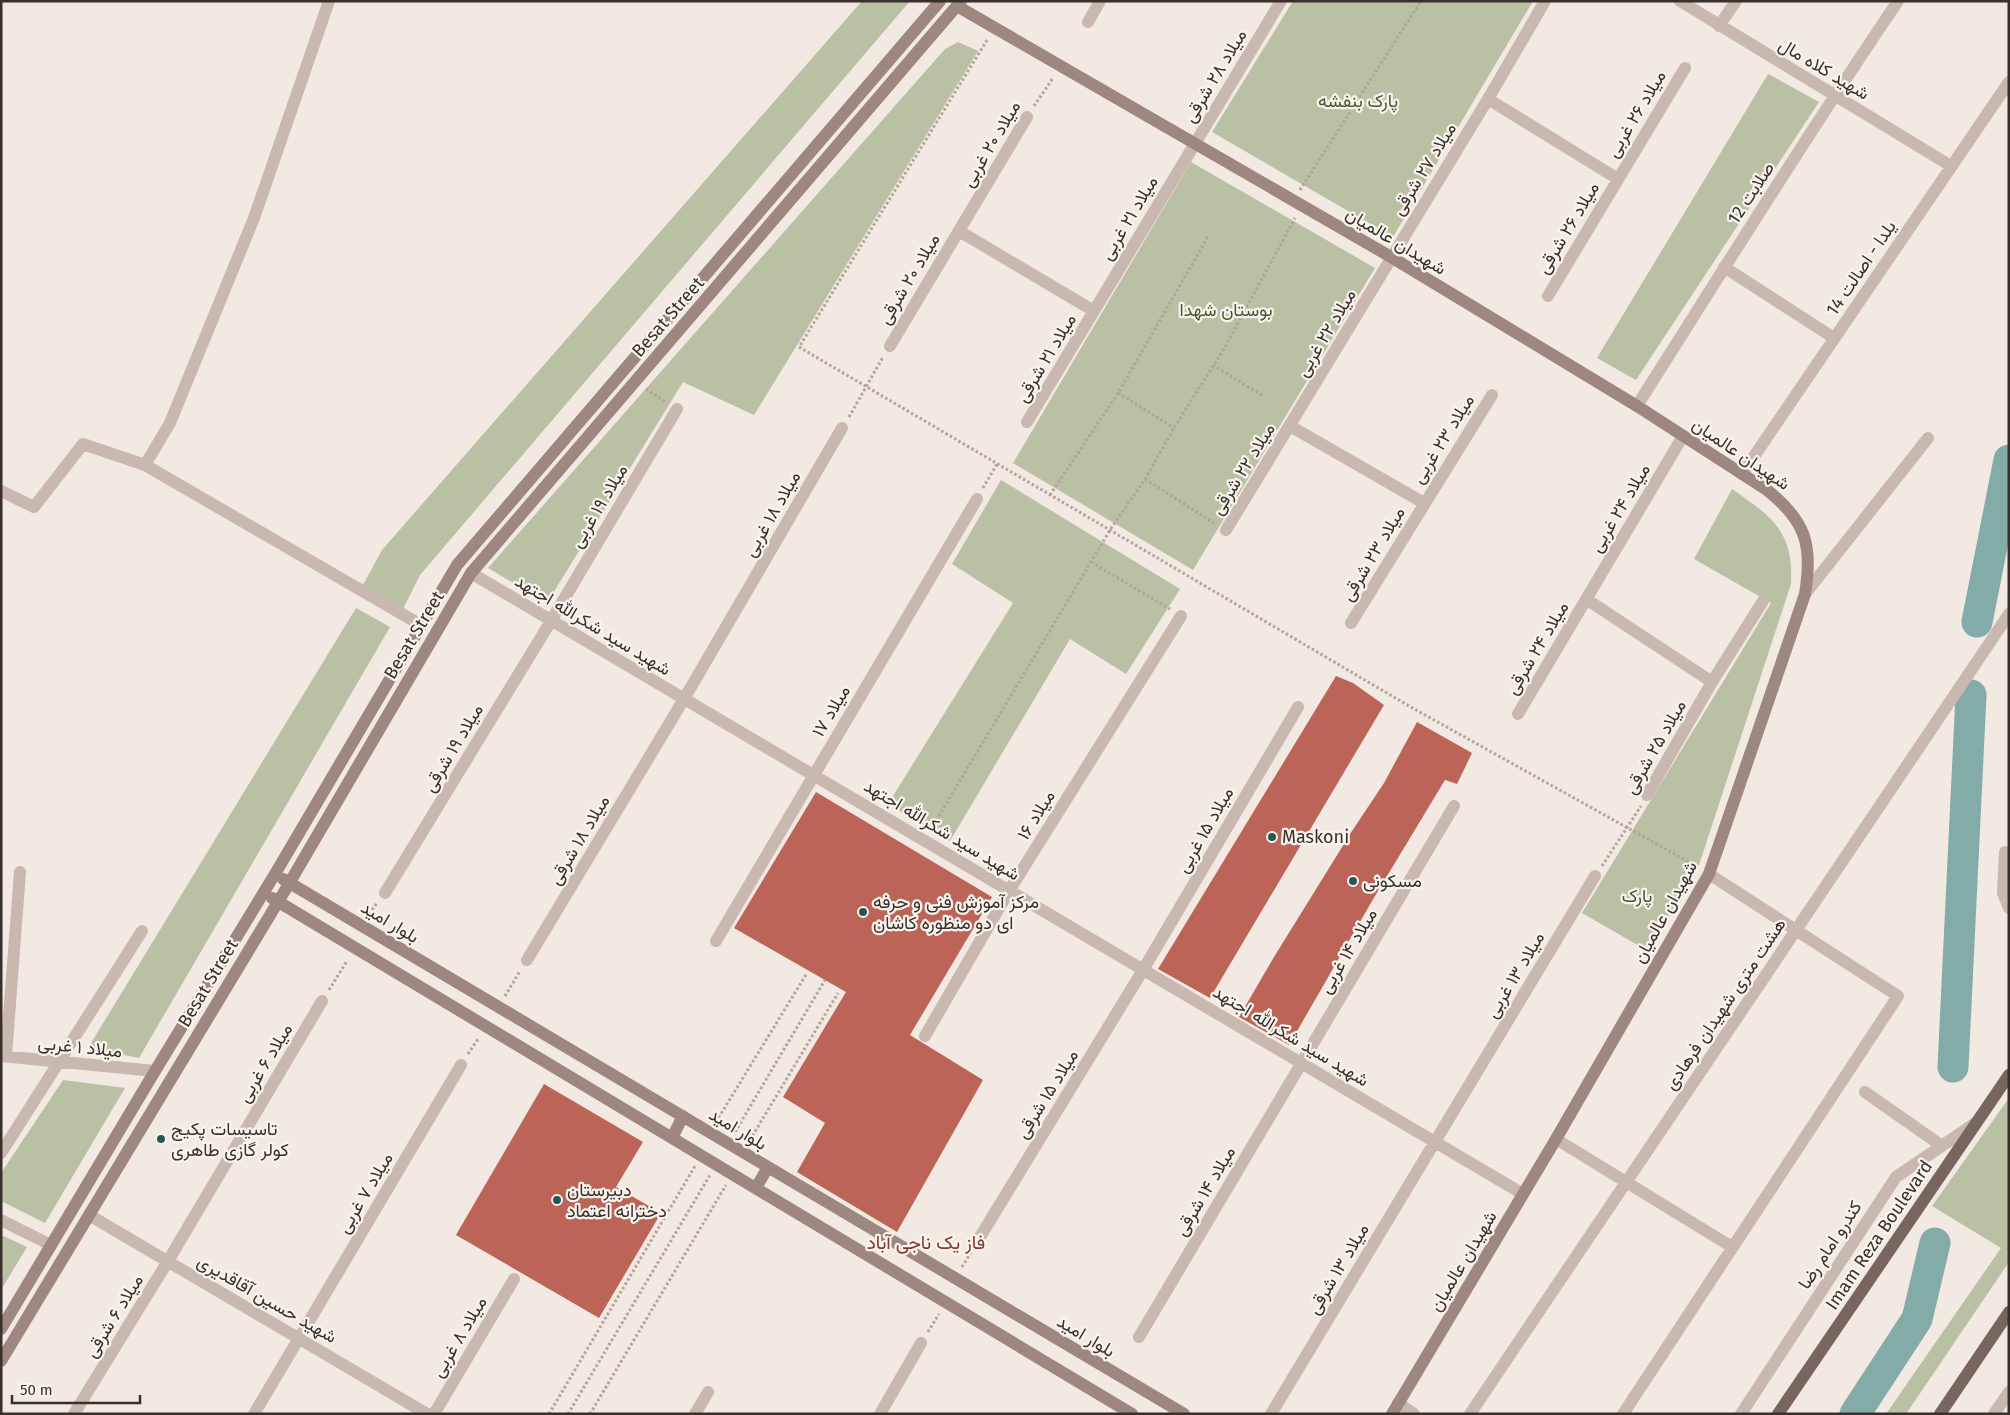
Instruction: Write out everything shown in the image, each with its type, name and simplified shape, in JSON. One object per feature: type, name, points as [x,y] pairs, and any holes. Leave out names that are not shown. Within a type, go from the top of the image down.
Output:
[{"type":"main road","name":"Imam Reza Boulevard","points":[[1778,1414],[2009,1075]]},
{"type":"main road","points":[[1940,1414],[2007,1316]]},
{"type":"street","points":[[145,465],[170,423],[254,218],[329,1]]},
{"type":"street","points":[[1088,22],[1100,1]]},
{"type":"street","name":"میلاد ۲۸ شرقی","points":[[1194,143],[1281,1]]},
{"type":"street","name":"میلاد ۲۷ شرقی","points":[[1391,258],[1488,100],[1545,1]]},
{"type":"street","name":"شهید کلاه مال","points":[[1680,1],[1951,166]]},
{"type":"street","points":[[1719,26],[1736,1]]},
{"type":"street","name":"صلابت 12","points":[[1637,406],[1834,95],[1898,1]]},
{"type":"street","name":"Besat Street","points":[[1,1329],[275,874],[457,565],[935,3]]},
{"type":"street","name":"شهیدان عالمیان","points":[[959,4],[1391,258],[1637,406],[1785,504],[1803,531],[1808,555],[1805,594],[1704,871],[1556,1139],[1395,1408]]},
{"type":"street","name":"Besat Street","points":[[1,1361],[290,882],[471,573],[959,4]]},
{"type":"street","name":"میلاد ۲۶ غربی","points":[[1618,179],[1685,68]]},
{"type":"street","name":"یلدا - اصالت 14","points":[[1742,474],[2009,82]]},
{"type":"street","points":[[1488,100],[1618,179]]},
{"type":"street","name":"میلاد ۲۰ غربی","points":[[959,231],[1026,117]]},
{"type":"street","name":"میلاد ۲۱ غربی","points":[[1094,311],[1194,143]]},
{"type":"street","name":"میلاد ۲۶ شرقی","points":[[1548,296],[1618,179]]},
{"type":"street","points":[[959,231],[1094,311]]},
{"type":"street","name":"میلاد ۲۰ شرقی","points":[[890,346],[959,231]]},
{"type":"street","name":"میلاد ۲۲ غربی","points":[[1290,426],[1391,258]]},
{"type":"street","points":[[1724,267],[1834,338]]},
{"type":"street","name":"میلاد ۲۱ شرقی","points":[[1027,422],[1094,311]]},
{"type":"street","name":"میلاد ۲۳ غربی","points":[[1424,503],[1492,395]]},
{"type":"street","name":"میلاد ۱۹ غربی","points":[[552,620],[677,409]]},
{"type":"street","points":[[1290,426],[1424,503]]},
{"type":"street","name":"میلاد ۲۲ شرقی","points":[[1226,530],[1290,426]]},
{"type":"street","name":"میلاد ۱۸ غربی","points":[[684,699],[842,428]]},
{"type":"street","name":"میلاد ۲۴ غربی","points":[[1586,599],[1683,436]]},
{"type":"street","points":[[1805,594],[1928,438]]},
{"type":"street","points":[[1,491],[34,507],[83,444],[145,465],[421,625]]},
{"type":"street","name":"میلاد ۱۷","points":[[716,941],[977,499]]},
{"type":"street","name":"میلاد ۲۳ شرقی","points":[[1351,623],[1424,503]]},
{"type":"street","name":"شهید سید شکرالله اجتهد","points":[[471,573],[1524,1194]]},
{"type":"street","points":[[1586,599],[1712,682]]},
{"type":"street","name":"میلاد ۲۴ شرقی","points":[[1518,714],[1586,599]]},
{"type":"street","name":"میلاد ۲۵ شرقی","points":[[1648,795],[1712,682],[1763,601]]},
{"type":"street","name":"هشت متری شهیدان فرهادی","points":[[1470,1414],[2009,614]]},
{"type":"street","name":"میلاد ۱۶","points":[[925,1036],[1009,891],[1181,616]]},
{"type":"street","name":"میلاد ۱۹ شرقی","points":[[385,893],[552,620]]},
{"type":"street","name":"میلاد ۱۸ شرقی","points":[[527,960],[684,699]]},
{"type":"street","name":"میلاد ۱۵ غربی","points":[[1144,970],[1298,707]]},
{"type":"street","name":"میلاد ۱۴ غربی","points":[[1302,1063],[1454,806]]},
{"type":"street","points":[[2005,852],[2003,893],[2009,908]]},
{"type":"street","points":[[1623,1414],[1898,996],[1704,871]]},
{"type":"street","points":[[4,1056],[20,872]]},
{"type":"street","name":"بلوار امید","points":[[275,874],[1184,1414]]},
{"type":"street","name":"میلاد ۱۳ غربی","points":[[1435,1142],[1595,876]]},
{"type":"street","points":[[263,893],[1132,1414]]},
{"type":"street","points":[[1,1153],[142,931]]},
{"type":"street","name":"میلاد ۱۵ شرقی","points":[[980,1237],[1144,970]]},
{"type":"street","name":"میلاد ۶ غربی","points":[[168,1261],[322,1001]]},
{"type":"street","name":"میلاد ۱ غربی","points":[[4,1056],[155,1071]]},
{"type":"street","name":"میلاد ۱۴ شرقی","points":[[1139,1337],[1302,1063]]},
{"type":"street","name":"میلاد ۷ غربی","points":[[254,1414],[461,1065]]},
{"type":"street","points":[[1865,1092],[1942,1146]]},
{"type":"street","points":[[672,1138],[683,1116]]},
{"type":"street","name":"کندرو امام رضا","points":[[1741,1414],[1896,1177],[1977,1122]]},
{"type":"street","points":[[1556,1139],[1732,1247]]},
{"type":"street","name":"میلاد ۱۳ شرقی","points":[[1271,1414],[1435,1142]]},
{"type":"street","points":[[756,1188],[768,1167]]},
{"type":"street","name":"شهید حسین آقاقدیری","points":[[89,1215],[428,1414]]},
{"type":"street","points":[[1,1220],[51,1245]]},
{"type":"street","name":"میلاد ۶ شرقی","points":[[74,1414],[168,1261]]},
{"type":"street","name":"میلاد ۸ غربی","points":[[434,1414],[514,1279]]},
{"type":"street","points":[[880,1414],[921,1344]]},
{"type":"street","points":[[695,1414],[708,1392]]},
{"type":"street","points":[[1994,1414],[2009,1392]]},
{"type":"street","points":[[1395,1408],[1414,1414]]},
{"type":"path","points":[[1300,190],[1421,1]]},
{"type":"path","points":[[988,37],[799,347],[1409,706],[1704,871]]},
{"type":"path","name":"میلاد ۲۰ غربی","points":[[1026,117],[1054,76]]},
{"type":"path","points":[[924,840],[1110,530],[1145,480],[1174,428],[1214,365],[1295,218]]},
{"type":"path","points":[[1050,495],[1118,393],[1209,235]]},
{"type":"path","points":[[842,428],[890,346]]},
{"type":"path","points":[[1214,365],[1263,396]]},
{"type":"path","points":[[644,388],[677,409]]},
{"type":"path","points":[[1118,393],[1174,428]]},
{"type":"path","points":[[977,499],[997,464]]},
{"type":"path","points":[[1145,480],[1226,530]]},
{"type":"path","points":[[1091,562],[1181,616]]},
{"type":"path","name":"میلاد ۲۵ شرقی","points":[[1627,828],[1648,795]]},
{"type":"path","points":[[1595,876],[1627,828]]},
{"type":"path","points":[[504,998],[527,960]]},
{"type":"path","points":[[322,1001],[347,961]]},
{"type":"path","points":[[715,1124],[807,973]]},
{"type":"path","points":[[733,1136],[825,980]]},
{"type":"path","points":[[748,1144],[838,993]]},
{"type":"path","points":[[548,1414],[696,1166]]},
{"type":"path","points":[[568,1414],[710,1174]]},
{"type":"path","points":[[590,1414],[726,1184]]},
{"type":"path","points":[[956,1279],[980,1237]]},
{"type":"path","points":[[921,1344],[946,1302]]},
{"type":"green space","points":[[862,1],[910,1],[420,575],[403,609],[363,585],[382,550]]},
{"type":"green space","name":"پارک بنفشه","points":[[1293,1],[1533,1],[1393,237],[1212,132]]},
{"type":"green space","points":[[958,42],[978,51],[754,415],[683,382],[547,603],[488,568],[945,49]]},
{"type":"green space","points":[[1768,74],[1819,102],[1636,380],[1597,358]]},
{"type":"green space","name":"بوستان شهدا","points":[[1191,162],[1375,268],[1193,570],[1013,463]]},
{"type":"green space","points":[[1001,480],[1180,589],[1126,674],[1070,639],[950,841],[888,804],[1013,603],[952,564]]},
{"type":"green space","name":"پارک","points":[[1732,489],[1759,508],[1778,527],[1789,551],[1791,584],[1699,865],[1648,951],[1582,913],[1771,603],[1694,559]]},
{"type":"green space","points":[[356,608],[390,627],[139,1058],[88,1048]]},
{"type":"green space","points":[[63,1080],[125,1088],[45,1223],[1,1201],[1,1173]]},
{"type":"green space","points":[[2009,1098],[2009,1262],[1906,1414],[1886,1414],[2001,1248],[1932,1206]]},
{"type":"green space","points":[[1,1235],[27,1247],[1,1290]]},
{"type":"building","name":"Maskoni","points":[[1336,676],[1353,683],[1384,705],[1210,998],[1158,969]]},
{"type":"building","name":"مسکونی","points":[[1417,722],[1472,753],[1457,784],[1445,780],[1372,901],[1289,1045],[1239,1017],[1352,831],[1384,783]]},
{"type":"building","points":[[816,792],[992,897],[910,1035],[983,1080],[897,1232],[797,1172],[825,1123],[783,1097],[846,992],[734,928]]},
{"type":"building","name":"دبیرستان دخترانه اعتماد","points":[[544,1084],[643,1142],[616,1187],[661,1213],[599,1318],[456,1235]]},
{"type":"waterway","points":[[1977,622],[2009,460]]},
{"type":"waterway","points":[[1953,1067],[1971,695]]},
{"type":"waterway","points":[[1855,1414],[1917,1319],[1935,1243]]},
{"type":"place","name":"Maskoni","points":[[1272,837]]},
{"type":"place","name":"مسکونی","points":[[1353,881]]},
{"type":"place","name":"مرکز آموزش فنی و حرفه ای دو منظوره کاشان","points":[[863,912]]},
{"type":"place","name":"تاسیسات پکیج کولر گازی طاهری","points":[[161,1139]]},
{"type":"place","name":"دبیرستان دخترانه اعتماد","points":[[557,1200]]},
{"type":"district","name":"فاز یک ناجی آباد","points":[[926,1242]]}]
